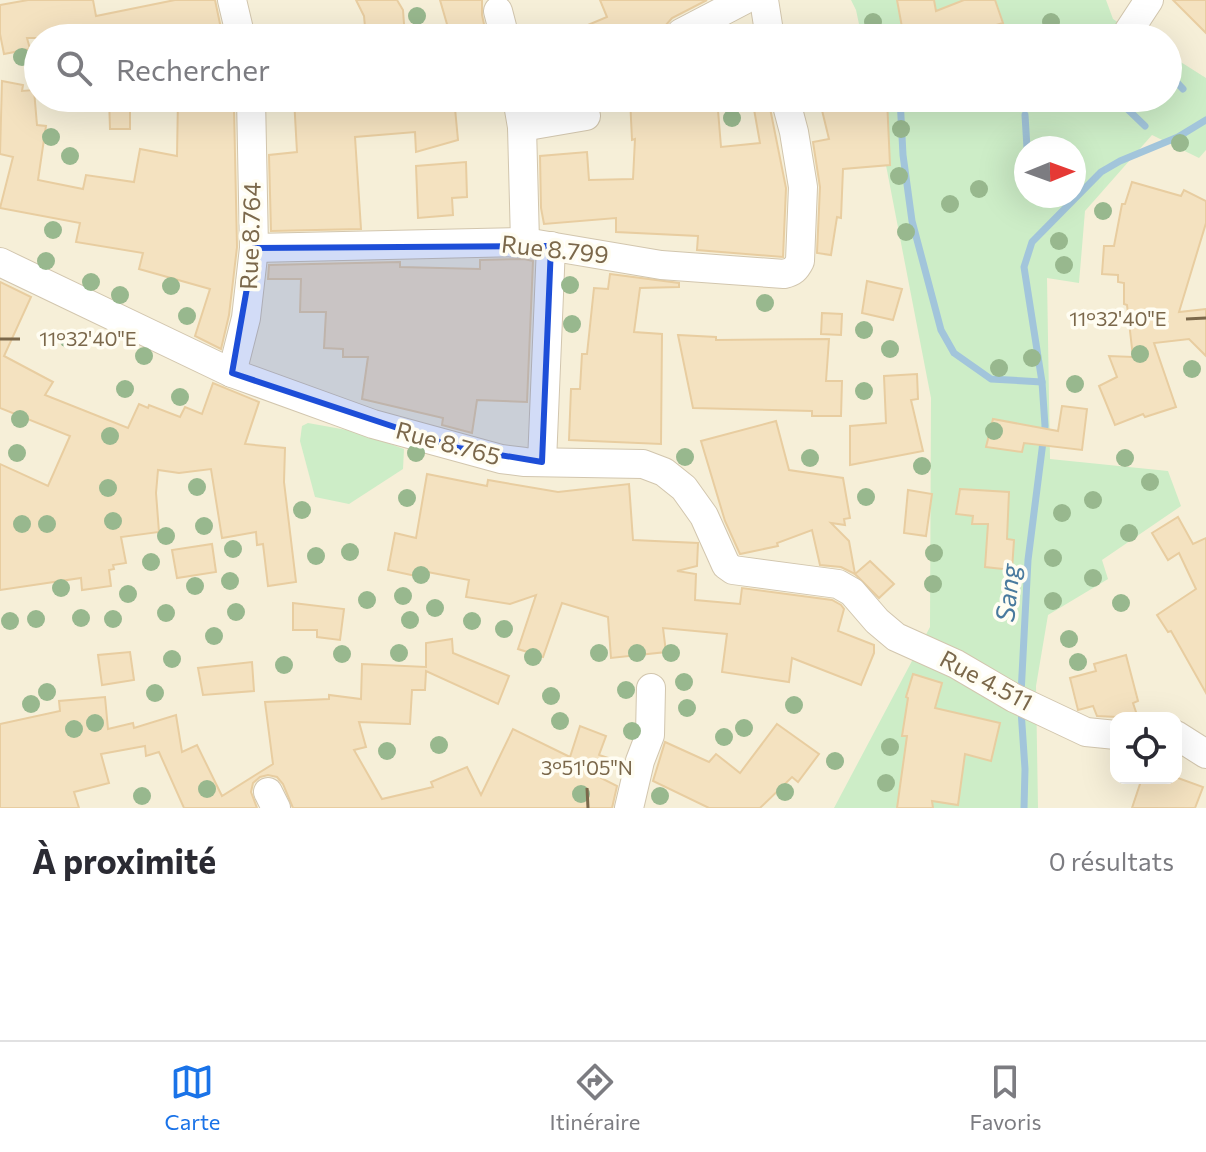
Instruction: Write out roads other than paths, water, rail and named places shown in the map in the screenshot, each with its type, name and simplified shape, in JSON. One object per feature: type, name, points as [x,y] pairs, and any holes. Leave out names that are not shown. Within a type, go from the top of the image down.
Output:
[{"type":"street","points":[[232,0],[238,24]]},
{"type":"street","points":[[698,24],[744,0]]},
{"type":"street","points":[[764,0],[768,24]]},
{"type":"street","points":[[1133,24],[1149,0]]},
{"type":"street","name":"Rue 8.764","points":[[232,373],[246,318],[254,248],[251,112]]},
{"type":"street","points":[[519,112],[538,244],[542,462]]},
{"type":"street","name":"Rue 8.799","points":[[254,248],[538,244],[661,265],[784,274],[797,268],[800,261],[803,187],[789,112]]},
{"type":"street","points":[[522,127],[586,116]]},
{"type":"street","name":"Rue 8.765","points":[[0,262],[232,373],[373,424],[501,459],[643,464],[664,472],[684,488],[704,516],[726,565],[733,570],[838,584],[867,606]]},
{"type":"street","name":"Rue 4.511","points":[[867,606],[877,621],[896,637],[956,664],[1014,698],[1086,732],[1110,734]]},
{"type":"street","points":[[629,808],[640,761],[650,735],[651,688]]},
{"type":"street","points":[[1182,739],[1206,754]]},
{"type":"waterway","name":"Sang","points":[[901,112],[912,221],[941,330],[954,353],[991,379],[1042,382]]},
{"type":"waterway","points":[[1130,112],[1145,126]]},
{"type":"waterway","points":[[1025,115],[1026,136]]},
{"type":"waterway","name":"Sang","points":[[1021,694],[1028,560],[1045,426],[1042,382],[1024,267],[1032,242],[1101,172],[1178,137],[1206,120]]},
{"type":"waterway","name":"Sang","points":[[1021,710],[1024,808]]}]
